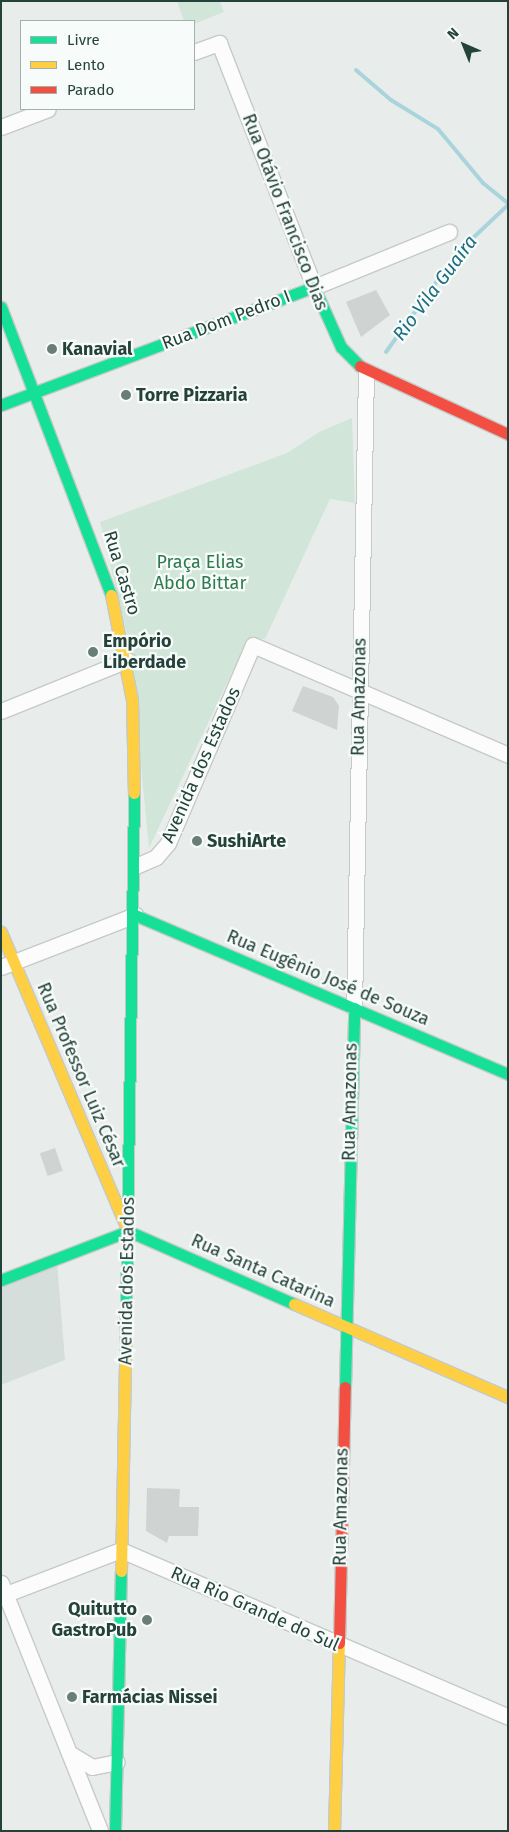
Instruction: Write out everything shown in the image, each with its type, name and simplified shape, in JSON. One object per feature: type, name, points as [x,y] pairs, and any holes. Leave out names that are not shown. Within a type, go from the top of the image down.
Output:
[{"type":"street","name":"Rua Otávio Francisco Dias","points":[[195,52],[219,43],[314,287],[341,347],[366,373]]},
{"type":"street","points":[[1,127],[45,110]]},
{"type":"street","name":"Rua Dom Pedro I","points":[[1,405],[314,287],[449,232]]},
{"type":"street","name":"Rua Castro","points":[[1,307],[103,564],[127,660],[135,736],[136,866]]},
{"type":"street","points":[[366,373],[508,434]]},
{"type":"street","name":"Rua Amazonas","points":[[334,1831],[354,1008],[366,373]]},
{"type":"street","name":"Avenida dos Estados","points":[[115,1831],[136,866],[156,857],[168,843],[253,645],[359,691]]},
{"type":"street","points":[[1,711],[127,660]]},
{"type":"street","points":[[359,691],[508,755]]},
{"type":"street","points":[[8,965],[135,915]]},
{"type":"street","name":"Rua Eugênio José de Souza","points":[[135,915],[508,1074]]},
{"type":"street","name":"Rua Professor Luiz César","points":[[1,932],[8,965],[128,1231]]},
{"type":"street","points":[[1,1280],[128,1231]]},
{"type":"street","name":"Rua Santa Catarina","points":[[128,1231],[345,1327],[508,1396]]},
{"type":"street","points":[[100,1831],[3,1591],[121,1550]]},
{"type":"street","name":"Rua Rio Grande do Sul","points":[[121,1550],[338,1646],[508,1717]]},
{"type":"street","points":[[69,1753],[92,1767],[117,1762]]},
{"type":"shaded area","points":[[57,1262],[65,1360],[1,1385],[1,1286]]},
{"type":"green space","points":[[177,1],[220,1],[224,12],[195,24],[195,20],[184,20]]},
{"type":"green space","name":"Praça Elias Abdo Bittar","points":[[352,418],[355,503],[330,499],[265,639],[250,639],[244,647],[149,848],[129,643],[100,522],[287,453],[319,432]]},
{"type":"building","points":[[376,290],[390,315],[361,337],[346,302]]},
{"type":"building","points":[[303,686],[333,697],[339,706],[337,730],[292,711]]},
{"type":"building","points":[[55,1148],[63,1171],[48,1176],[40,1153]]},
{"type":"building","points":[[147,1488],[180,1489],[179,1507],[199,1507],[198,1536],[169,1536],[167,1543],[146,1531]]},
{"type":"waterway","points":[[356,70],[391,100],[438,129],[483,183],[508,203]]},
{"type":"waterway","name":"Rio Vila Guaíra","points":[[386,352],[458,252],[508,205]]},
{"type":"traffic: fast","points":[[1,405],[314,287],[341,347],[360,366]]},
{"type":"traffic: fast","points":[[1,307],[111,595]]},
{"type":"traffic: fast","points":[[126,1305],[134,793]]},
{"type":"traffic: fast","points":[[135,915],[508,1074]]},
{"type":"traffic: fast","points":[[345,1387],[354,1008]]},
{"type":"traffic: fast","points":[[1,1280],[128,1231],[294,1304]]},
{"type":"traffic: fast","points":[[115,1831],[121,1571]]},
{"type":"traffic: slow","points":[[111,595],[132,700],[134,793]]},
{"type":"traffic: slow","points":[[1,932],[125,1224]]},
{"type":"traffic: slow","points":[[294,1304],[508,1397]]},
{"type":"traffic: slow","points":[[121,1571],[126,1305]]},
{"type":"traffic: slow","points":[[334,1831],[339,1643]]},
{"type":"traffic: jam","points":[[360,366],[508,434]]},
{"type":"traffic: jam","points":[[339,1643],[345,1387]]},
{"type":"place","name":"Kanavial","points":[[52,349]]},
{"type":"place","name":"Torre Pizzaria","points":[[126,395]]},
{"type":"place","name":"Empório Liberdade","points":[[93,652]]},
{"type":"place","name":"SushiArte","points":[[197,841]]},
{"type":"place","name":"Quitutto GastroPub","points":[[147,1620]]},
{"type":"place","name":"Farmácias Nissei","points":[[72,1697]]}]
